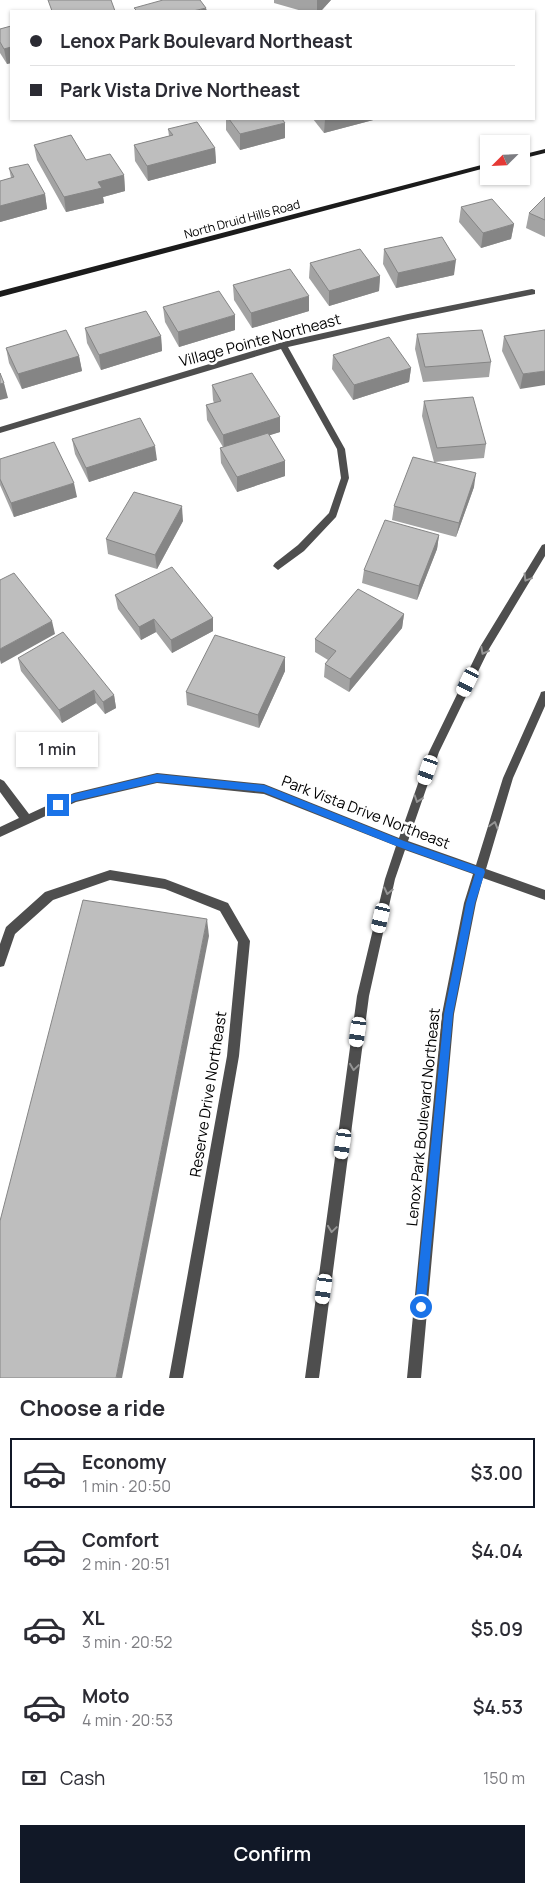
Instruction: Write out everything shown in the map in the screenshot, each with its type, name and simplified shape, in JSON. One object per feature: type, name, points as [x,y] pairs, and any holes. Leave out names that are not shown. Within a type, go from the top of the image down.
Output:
[{"type":"main road","points":[[530,154],[545,150]]},
{"type":"main road","name":"North Druid Hills Road","points":[[0,294],[480,167]]},
{"type":"street","name":"Village Pointe Northeast","points":[[0,430],[283,345],[532,292]]},
{"type":"street","points":[[278,566],[301,548],[332,515],[345,478],[341,449],[283,345]]},
{"type":"street","points":[[312,1378],[363,996],[390,879],[434,752],[485,648],[545,548]]},
{"type":"street","name":"Lenox Park Boulevard Northeast","points":[[414,1378],[448,1014],[470,903],[508,778],[545,695]]},
{"type":"street","name":"Park Vista Drive Northeast","points":[[0,832],[74,798],[157,778],[264,789],[402,844],[545,895]]},
{"type":"street","points":[[0,784],[27,820]]},
{"type":"street","name":"Reserve Drive Northeast","points":[[0,962],[10,931],[49,896],[110,876],[165,884],[224,907],[244,941],[234,1056],[176,1378]]},
{"type":"building","points":[[48,0],[111,0],[115,10],[52,10]]},
{"type":"building","points":[[163,0],[200,0],[206,8],[197,10],[136,10],[134,8]]},
{"type":"building","points":[[10,26],[10,47],[4,49],[0,42],[0,29]]},
{"type":"building","points":[[230,120],[283,120],[285,123],[240,134]]},
{"type":"building","points":[[197,122],[215,148],[147,166],[134,145],[173,135],[168,129]]},
{"type":"building","points":[[71,135],[86,160],[110,154],[124,175],[98,182],[102,188],[64,197],[34,145]]},
{"type":"building","points":[[28,164],[45,194],[0,206],[0,181],[14,177],[9,168]]},
{"type":"building","points":[[545,197],[545,220],[529,213]]},
{"type":"building","points":[[492,199],[514,224],[483,233],[461,207]]},
{"type":"building","points":[[442,237],[456,260],[398,273],[384,249]]},
{"type":"building","points":[[360,249],[380,276],[329,291],[310,263]]},
{"type":"building","points":[[290,269],[309,296],[251,313],[233,285]]},
{"type":"building","points":[[219,291],[235,315],[178,332],[163,307]]},
{"type":"building","points":[[146,311],[161,336],[99,355],[85,328]]},
{"type":"building","points":[[66,330],[79,356],[18,374],[6,348]]},
{"type":"building","points":[[482,330],[491,362],[425,367],[417,334]]},
{"type":"building","points":[[545,330],[545,371],[523,374],[504,336]]},
{"type":"building","points":[[389,337],[411,368],[354,385],[333,355]]},
{"type":"building","points":[[0,373],[4,383],[0,384]]},
{"type":"building","points":[[252,373],[280,417],[223,435],[206,405],[221,401],[212,385]]},
{"type":"building","points":[[473,397],[486,444],[437,448],[424,401]]},
{"type":"building","points":[[140,418],[155,446],[86,468],[72,439]]},
{"type":"building","points":[[268,433],[285,461],[237,477],[220,448]]},
{"type":"building","points":[[54,442],[74,483],[11,503],[0,479],[0,459]]},
{"type":"building","points":[[413,457],[476,473],[459,523],[394,506]]},
{"type":"building","points":[[134,492],[182,506],[155,555],[106,539]]},
{"type":"building","points":[[385,520],[439,535],[419,586],[364,570]]},
{"type":"building","points":[[172,567],[213,618],[171,640],[154,619],[139,627],[115,595]]},
{"type":"building","points":[[14,573],[52,621],[0,649],[0,580]]},
{"type":"building","points":[[358,589],[404,614],[350,679],[325,664],[336,651],[315,639]]},
{"type":"building","points":[[63,632],[114,695],[103,702],[94,690],[59,710],[18,658]]},
{"type":"building","points":[[215,635],[285,657],[258,715],[186,692]]},
{"type":"building","points":[[83,900],[207,919],[116,1378],[0,1378],[0,1221]]},
{"type":"route","points":[[58,805],[74,798],[157,778],[264,789],[402,844],[480,872],[470,903],[448,1014],[421,1307]]}]
